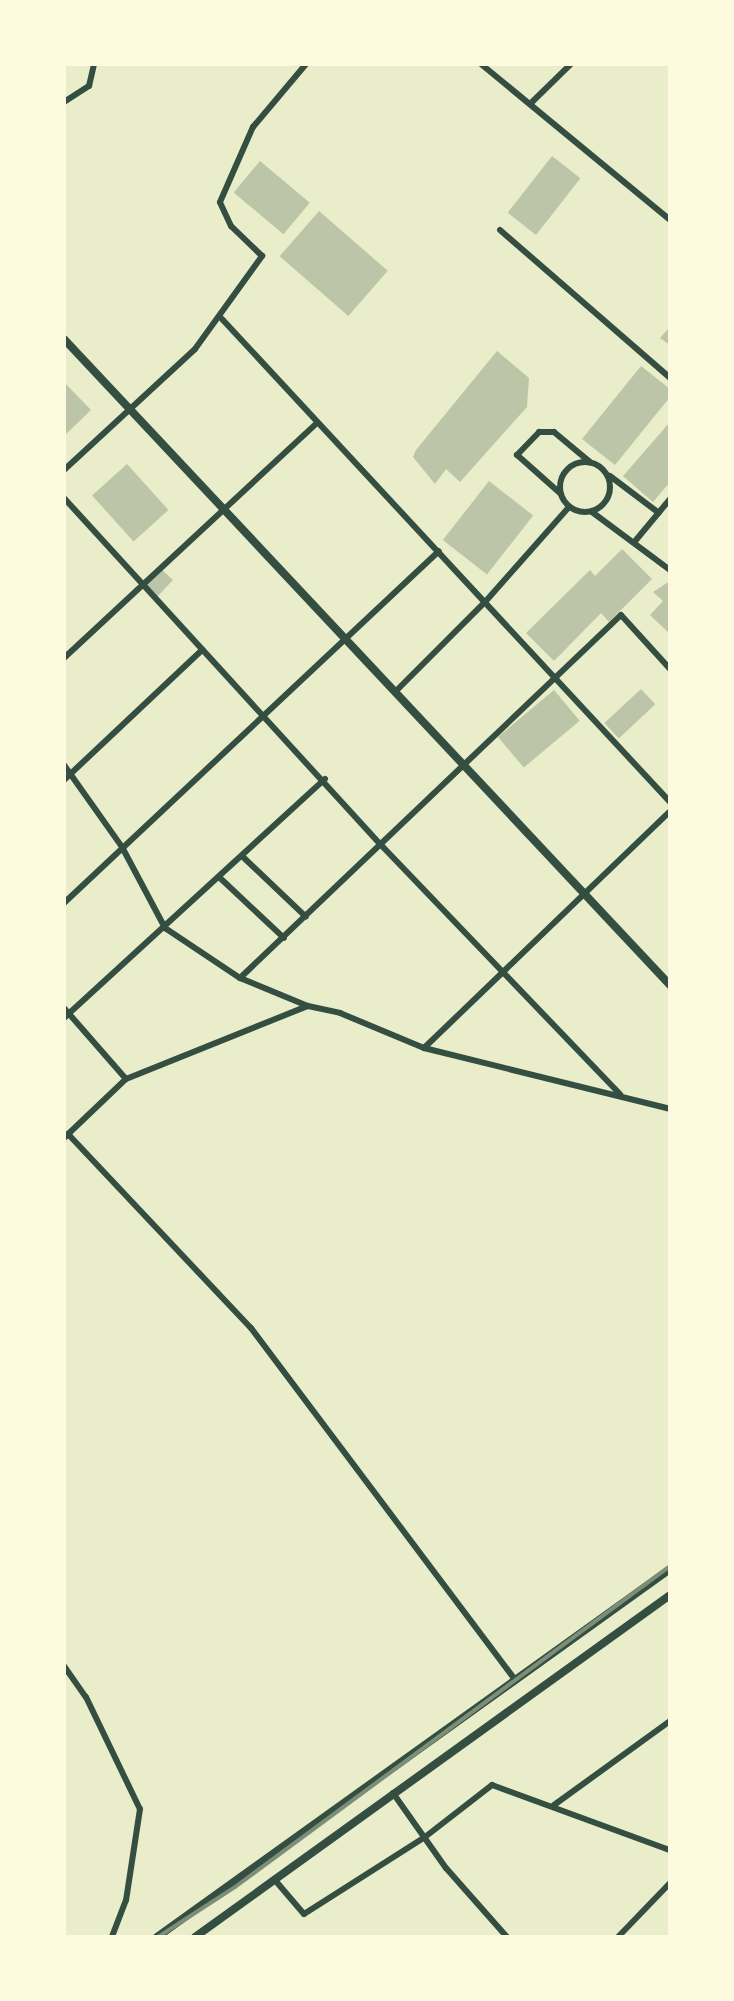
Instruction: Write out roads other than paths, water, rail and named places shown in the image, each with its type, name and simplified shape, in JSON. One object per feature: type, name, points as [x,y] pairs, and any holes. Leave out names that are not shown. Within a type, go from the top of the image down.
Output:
[{"type":"main road","points":[[64,339],[129,412],[670,985]]},
{"type":"main road","points":[[157,1937],[670,1569]]},
{"type":"main road","points":[[195,1937],[670,1595]]},
{"type":"street","points":[[64,102],[89,86],[94,64]]},
{"type":"street","points":[[64,470],[129,412],[222,319],[262,256],[231,226],[220,202],[253,127],[306,64]]},
{"type":"street","points":[[481,64],[670,220]]},
{"type":"street","points":[[530,104],[571,64]]},
{"type":"street","points":[[500,230],[670,378]]},
{"type":"street","points":[[222,319],[316,424],[439,551],[670,802]]},
{"type":"street","points":[[64,658],[316,424]]},
{"type":"street","points":[[659,513],[554,432],[539,432],[517,455],[561,494],[569,507],[592,512],[636,540],[670,570]]},
{"type":"street","points":[[561,494],[566,470],[590,462]]},
{"type":"street","points":[[592,512],[609,497],[607,474]]},
{"type":"street","points":[[64,498],[140,585],[325,779],[382,846],[503,967],[620,1094]]},
{"type":"street","points":[[636,540],[670,499]]},
{"type":"street","points":[[395,692],[485,602],[569,507]]},
{"type":"street","points":[[64,903],[439,551]]},
{"type":"street","points":[[240,978],[621,615],[670,669]]},
{"type":"street","points":[[64,644],[71,651]]},
{"type":"street","points":[[64,780],[202,650]]},
{"type":"street","points":[[64,765],[122,847],[165,928],[240,978],[308,1006],[340,1013],[424,1048],[620,1094],[670,1109]]},
{"type":"street","points":[[126,1079],[65,1013],[165,928],[325,779]]},
{"type":"street","points":[[424,1048],[503,967],[670,811]]},
{"type":"street","points":[[242,856],[306,917]]},
{"type":"street","points":[[219,877],[284,938]]},
{"type":"street","points":[[308,1006],[126,1079],[66,1136],[251,1328],[516,1681]]},
{"type":"street","points":[[64,1666],[86,1697],[140,1809],[126,1900],[112,1937]]},
{"type":"street","points":[[554,1805],[670,1721]]},
{"type":"street","points":[[274,1879],[304,1914],[425,1837],[492,1785],[554,1805],[670,1850]]},
{"type":"street","points":[[393,1793],[507,1937]]},
{"type":"street","points":[[618,1937],[670,1883]]},
{"type":"railway","points":[[158,1937],[235,1887],[670,1566]]}]
